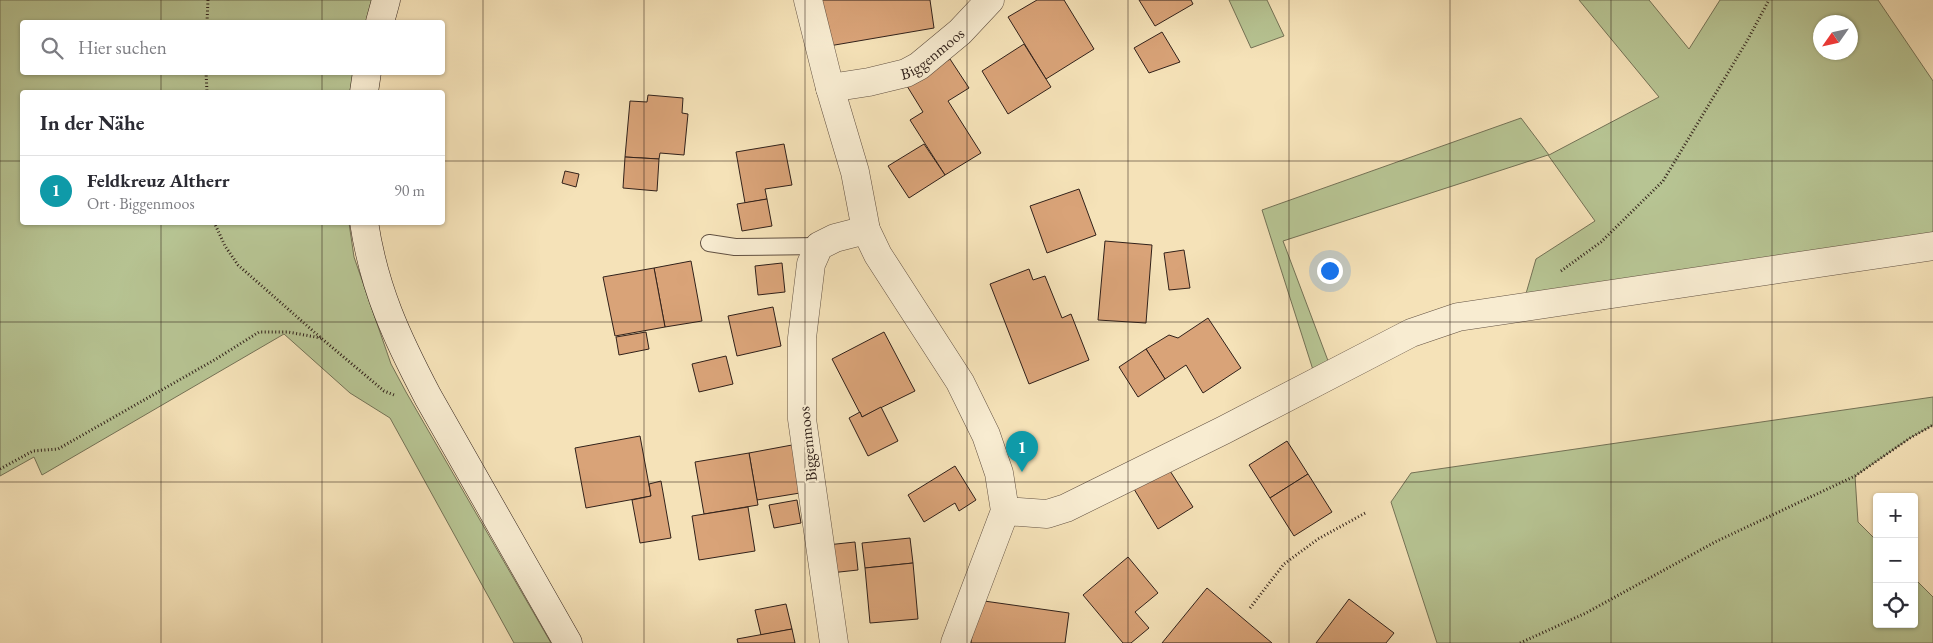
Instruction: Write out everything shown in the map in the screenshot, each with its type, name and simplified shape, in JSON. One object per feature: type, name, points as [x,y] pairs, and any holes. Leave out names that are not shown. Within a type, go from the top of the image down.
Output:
[{"type":"street","points":[[381,20],[386,0]]},
{"type":"street","points":[[808,0],[830,88],[855,172],[866,230],[878,254],[960,382],[986,435],[999,473],[1005,510],[955,643]]},
{"type":"street","name":"Biggenmoos","points":[[830,88],[869,82],[906,73],[918,66],[960,32],[990,0]]},
{"type":"street","points":[[364,90],[367,75]]},
{"type":"street","points":[[364,225],[370,258],[392,325],[428,397],[568,643]]},
{"type":"street","points":[[819,246],[835,238],[866,230]]},
{"type":"street","name":"Biggenmoos","points":[[819,246],[811,264],[802,338],[802,418],[834,643]]},
{"type":"street","points":[[1005,510],[1047,514],[1066,508],[1224,430],[1411,334],[1458,316],[1933,246]]},
{"type":"lane","points":[[709,243],[735,247],[819,246]]},
{"type":"path","points":[[207,20],[208,0]]},
{"type":"path","points":[[1528,306],[1540,288],[1601,242],[1663,181],[1747,42],[1769,0]]},
{"type":"path","points":[[206,75],[207,90]]},
{"type":"path","points":[[215,225],[225,246],[238,265],[384,391],[408,401],[428,397]]},
{"type":"path","points":[[0,469],[33,451],[58,449],[216,359],[259,332],[288,332],[321,338]]},
{"type":"path","points":[[1520,643],[1586,613],[1715,542],[1855,476],[1933,424]]},
{"type":"path","points":[[1250,608],[1284,564],[1318,539],[1367,512]]},
{"type":"green space","points":[[0,0],[372,0],[367,20],[20,20],[20,75],[354,75],[350,90],[20,90],[20,225],[349,225],[354,257],[391,364],[551,643],[514,643],[390,418],[350,393],[284,334],[42,475],[34,457],[0,476]]},
{"type":"green space","points":[[1229,0],[1267,0],[1284,36],[1251,48]]},
{"type":"green space","points":[[1579,0],[1649,0],[1689,49],[1720,0],[1878,0],[1933,81],[1933,237],[1525,297],[1536,259],[1595,221],[1548,155],[1283,241],[1330,366],[1314,373],[1262,210],[1521,118],[1549,155],[1659,97]]},
{"type":"green space","points":[[1933,397],[1933,425],[1910,438],[1855,476],[1858,522],[1873,537],[1873,628],[1918,628],[1918,582],[1933,597],[1933,643],[1437,643],[1391,502],[1411,473]]},
{"type":"building","points":[[821,0],[930,0],[934,28],[829,46]]},
{"type":"building","points":[[1037,0],[1064,0],[1094,49],[1046,79],[1008,17]]},
{"type":"building","points":[[1139,0],[1191,0],[1193,4],[1155,26]]},
{"type":"building","points":[[1162,32],[1180,62],[1149,73],[1134,48]]},
{"type":"building","points":[[1024,44],[1051,87],[1008,114],[982,71]]},
{"type":"building","points":[[950,59],[969,88],[948,101],[981,153],[945,175],[910,120],[923,112],[907,86]]},
{"type":"building","points":[[648,95],[683,98],[682,113],[688,114],[684,155],[660,153],[659,159],[625,157],[630,101],[647,102]]},
{"type":"building","points":[[784,144],[792,185],[765,189],[767,199],[745,203],[736,152]]},
{"type":"building","points":[[924,144],[945,175],[909,198],[888,166]]},
{"type":"building","points":[[625,157],[659,159],[657,191],[623,188]]},
{"type":"building","points":[[565,171],[579,174],[576,187],[562,183]]},
{"type":"building","points":[[1079,189],[1096,235],[1047,253],[1030,206]]},
{"type":"building","points":[[767,199],[772,226],[742,231],[737,204]]},
{"type":"building","points":[[1105,241],[1152,245],[1146,323],[1098,320]]},
{"type":"building","points":[[1184,250],[1190,288],[1169,290],[1164,253]]},
{"type":"building","points":[[691,261],[702,321],[665,327],[654,268]]},
{"type":"building","points":[[782,263],[785,292],[758,295],[755,266]]},
{"type":"building","points":[[654,268],[665,327],[615,336],[603,277]]},
{"type":"building","points":[[1029,269],[1033,280],[1045,276],[1062,318],[1071,314],[1089,360],[1029,384],[990,284]]},
{"type":"building","points":[[773,307],[781,346],[737,356],[728,316]]},
{"type":"building","points":[[1208,318],[1241,368],[1203,393],[1186,365],[1165,379],[1146,349],[1169,335],[1178,338]]},
{"type":"building","points":[[646,332],[649,349],[619,355],[616,337]]},
{"type":"building","points":[[884,332],[915,391],[862,417],[832,359]]},
{"type":"building","points":[[1146,349],[1165,379],[1138,397],[1119,367]]},
{"type":"building","points":[[726,356],[733,384],[699,392],[692,364]]},
{"type":"building","points":[[881,407],[898,441],[868,456],[849,418],[860,412],[862,417]]},
{"type":"building","points":[[640,436],[651,496],[586,508],[575,448]]},
{"type":"building","points":[[1287,441],[1308,474],[1270,498],[1249,465]]},
{"type":"building","points":[[792,445],[800,493],[757,500],[749,453]]},
{"type":"building","points":[[749,453],[758,505],[704,514],[695,462]]},
{"type":"building","points":[[1165,463],[1193,507],[1158,529],[1131,484]]},
{"type":"building","points":[[955,466],[976,500],[959,511],[955,503],[924,522],[908,495]]},
{"type":"building","points":[[1308,474],[1332,512],[1294,536],[1270,498]]},
{"type":"building","points":[[661,481],[671,538],[640,543],[632,500],[651,496],[649,484]]},
{"type":"building","points":[[797,500],[801,523],[774,528],[769,505]]},
{"type":"building","points":[[748,507],[755,551],[699,560],[692,516]]},
{"type":"building","points":[[910,538],[913,563],[865,568],[862,543]]},
{"type":"building","points":[[855,542],[858,570],[830,573],[827,545]]},
{"type":"building","points":[[1128,557],[1158,593],[1135,612],[1149,628],[1131,643],[1123,643],[1083,595]]},
{"type":"building","points":[[913,563],[918,619],[870,623],[865,568]]},
{"type":"building","points":[[1207,588],[1272,643],[1162,643]]},
{"type":"building","points":[[1349,599],[1394,633],[1386,643],[1316,643]]},
{"type":"building","points":[[977,600],[1069,613],[1065,643],[971,643]]},
{"type":"building","points":[[786,604],[792,629],[761,635],[755,610]]},
{"type":"building","points":[[792,629],[795,643],[738,643],[737,639]]},
{"type":"place","name":"Feldkreuz Altherr","points":[[1022,472]]}]
